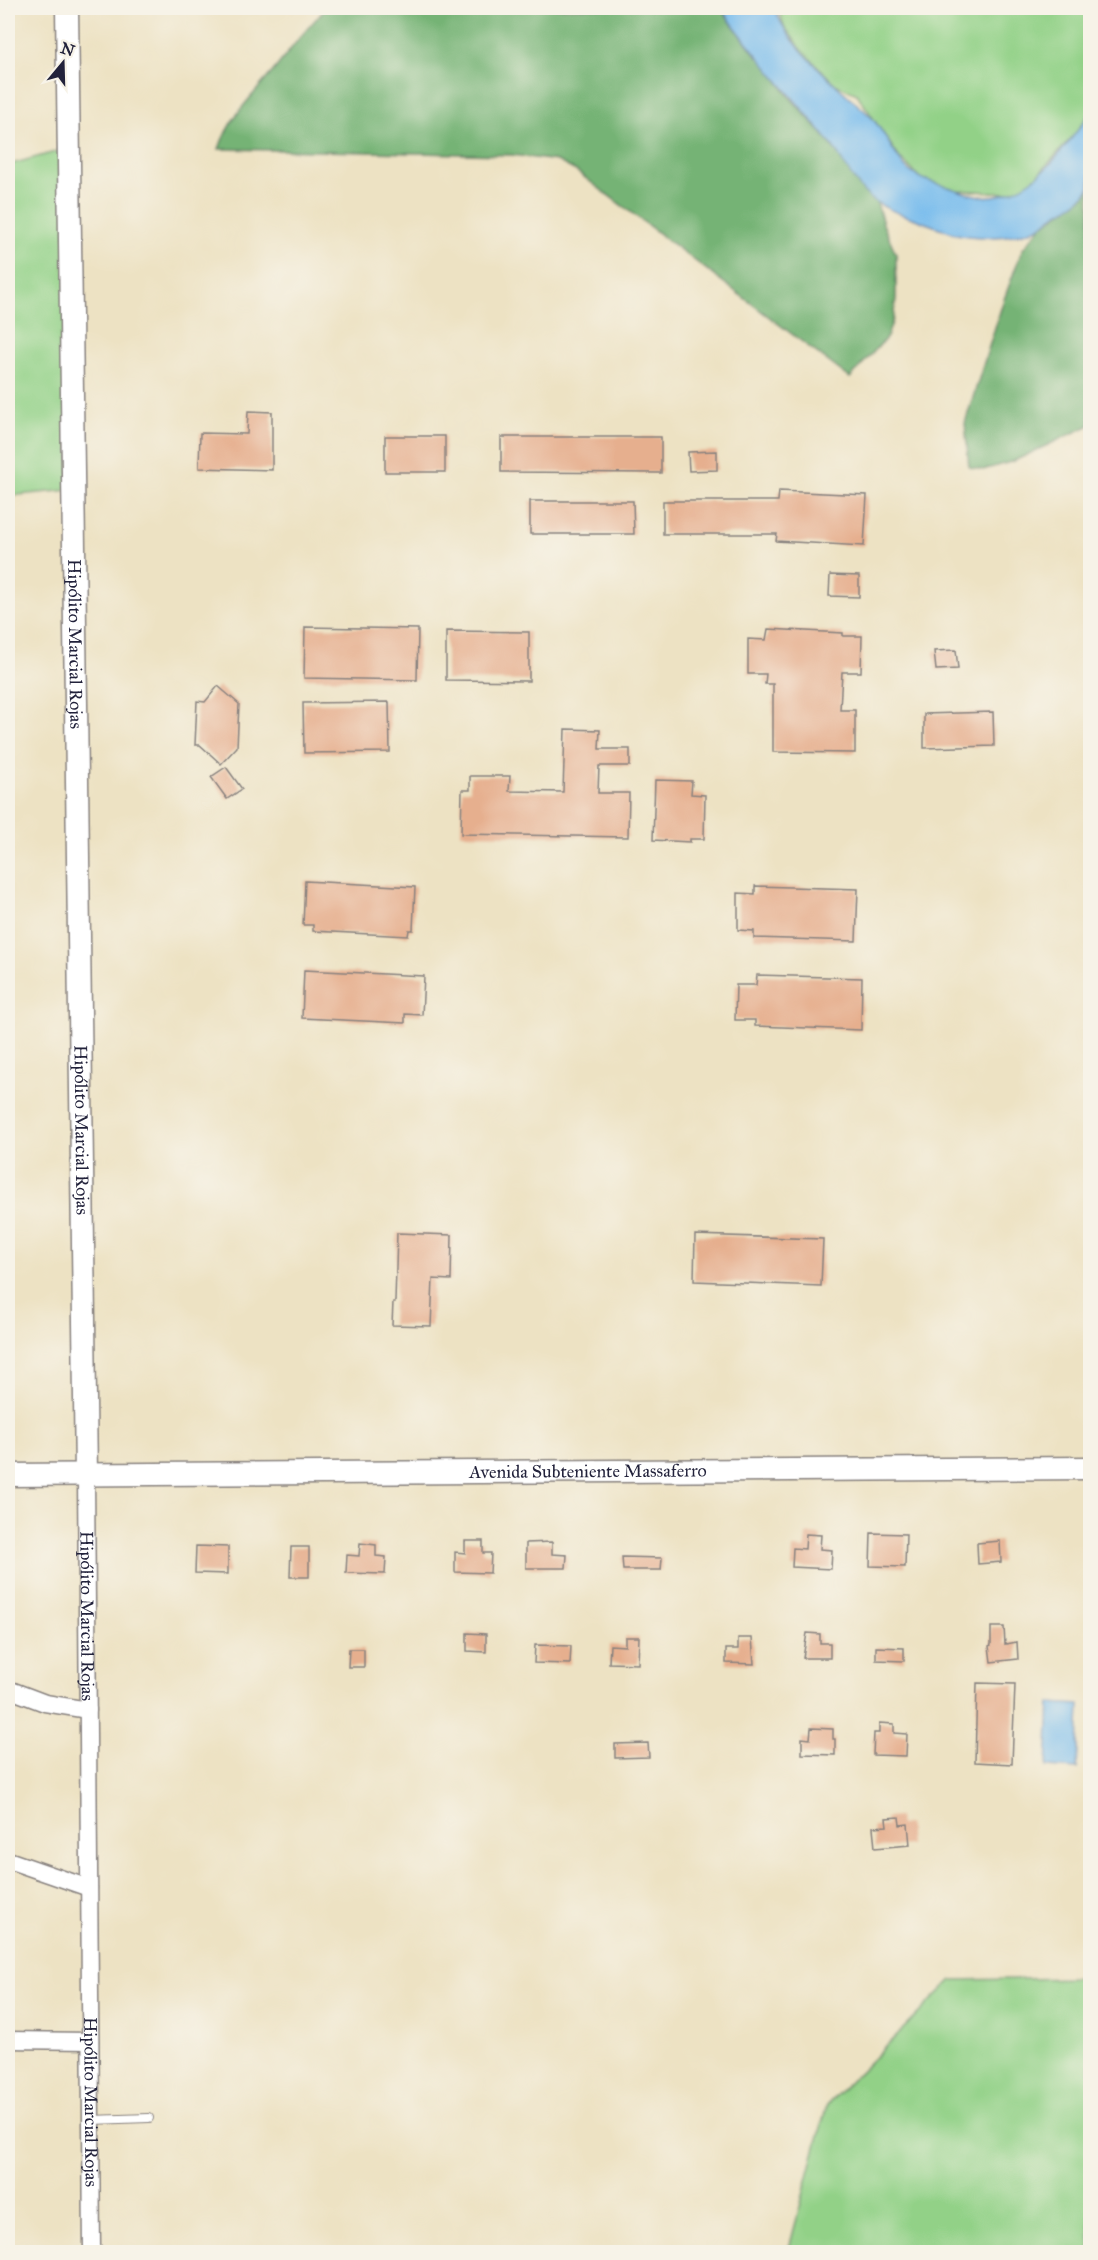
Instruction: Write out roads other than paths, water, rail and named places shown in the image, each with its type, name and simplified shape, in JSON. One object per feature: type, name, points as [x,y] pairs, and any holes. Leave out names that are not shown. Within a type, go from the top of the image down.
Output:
[{"type":"main road","name":"Hipólito Marcial Rojas","points":[[67,8],[86,1476]]},
{"type":"main road","name":"Avenida Subteniente Massaferro","points":[[8,1475],[1090,1468]]},
{"type":"street","name":"Hipólito Marcial Rojas","points":[[86,1476],[92,2253]]},
{"type":"street","points":[[8,1689],[45,1703],[88,1710]]},
{"type":"street","points":[[8,1860],[89,1888]]},
{"type":"street","points":[[8,2040],[90,2041]]},
{"type":"lane","points":[[91,2120],[149,2118]]},
{"type":"water","points":[[721,8],[776,8],[780,21],[800,49],[873,119],[907,169],[926,180],[964,193],[993,196],[1024,186],[1061,152],[1090,113],[1090,187],[1079,200],[1041,226],[1023,233],[1002,236],[961,235],[890,210],[871,199],[861,189],[832,145]]},
{"type":"water","points":[[1050,1703],[1080,1705],[1077,1769],[1047,1767]]}]
